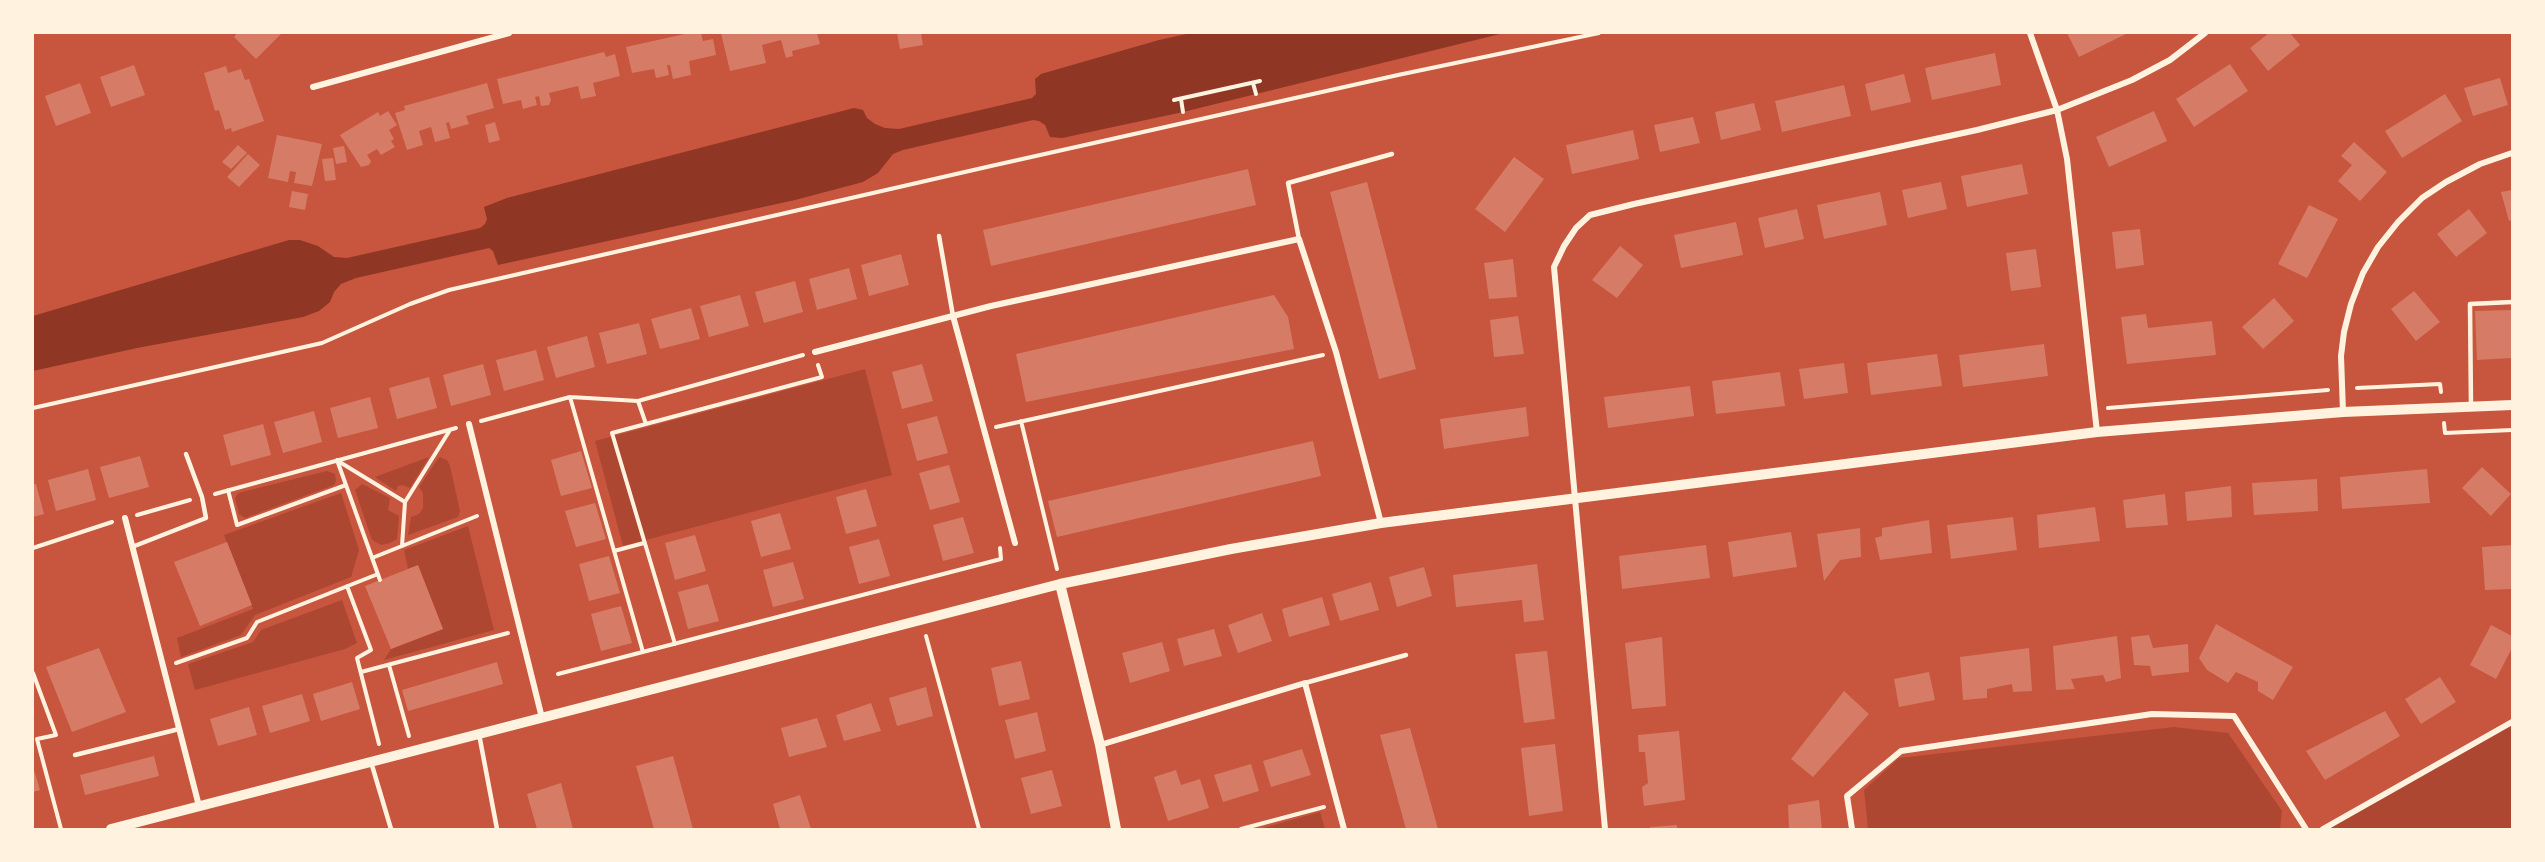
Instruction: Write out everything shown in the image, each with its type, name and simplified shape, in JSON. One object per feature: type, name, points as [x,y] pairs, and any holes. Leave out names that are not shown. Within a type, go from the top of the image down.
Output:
[{"type":"street","points":[[313,87],[509,33]]},
{"type":"street","points":[[2030,33],[2057,110],[2067,159],[2097,432]]},
{"type":"street","points":[[1605,829],[1554,267],[1563,246],[1576,228],[1590,215],[1977,130],[2057,110],[2132,80],[2170,60],[2205,33]]},
{"type":"street","points":[[2343,412],[2341,356],[2344,332],[2350,304],[2363,273],[2378,247],[2398,222],[2422,198],[2480,164],[2512,153]]},
{"type":"street","points":[[815,352],[953,316],[1299,239],[1336,352],[1381,523]]},
{"type":"street","points":[[953,316],[1015,543]]},
{"type":"street","points":[[111,829],[1060,584],[1231,549],[1381,523],[2097,432],[2343,412],[2512,405]]},
{"type":"street","points":[[469,424],[542,718]]},
{"type":"street","points":[[125,518],[199,806]]},
{"type":"street","points":[[1060,584],[1100,745],[1116,829]]},
{"type":"street","points":[[1100,745],[1305,683],[1344,829]]},
{"type":"street","points":[[1852,829],[1847,796],[1900,751],[2152,714],[2234,716],[2306,829]]},
{"type":"street","points":[[2323,829],[2512,722]]},
{"type":"lane","points":[[1299,239],[1288,183],[1392,154]]},
{"type":"lane","points":[[939,236],[953,316]]},
{"type":"lane","points":[[2470,407],[2470,304],[2512,302]]},
{"type":"lane","points":[[132,548],[206,518],[202,497],[186,454]]},
{"type":"lane","points":[[1305,683],[1406,655]]},
{"type":"lane","points":[[75,756],[179,729]]},
{"type":"lane","points":[[479,734],[497,829]]},
{"type":"lane","points":[[371,762],[391,829]]},
{"type":"path","points":[[33,408],[322,343],[410,304],[450,290],[1014,160],[1599,33]]},
{"type":"path","points":[[1174,100],[1260,81]]},
{"type":"path","points":[[1253,83],[1256,94]]},
{"type":"path","points":[[1181,99],[1184,112]]},
{"type":"path","points":[[33,548],[125,518],[570,397],[638,401],[815,352],[822,377],[612,434],[675,644]]},
{"type":"path","points":[[984,429],[1336,352]]},
{"type":"path","points":[[570,397],[644,652]]},
{"type":"path","points":[[638,401],[645,424]]},
{"type":"path","points":[[1021,421],[1060,584]]},
{"type":"path","points":[[402,546],[405,502],[451,429]]},
{"type":"path","points":[[337,460],[380,580]]},
{"type":"path","points":[[337,460],[405,502]]},
{"type":"path","points":[[228,490],[237,525],[346,485]]},
{"type":"path","points":[[372,558],[490,511]]},
{"type":"path","points":[[614,551],[645,543]]},
{"type":"path","points":[[558,674],[1002,559],[999,548],[1015,543]]},
{"type":"path","points":[[164,667],[248,638],[257,622],[378,574]]},
{"type":"path","points":[[347,586],[371,650],[357,658],[382,759]]},
{"type":"path","points":[[922,620],[979,829]]},
{"type":"path","points":[[361,672],[520,630]]},
{"type":"path","points":[[389,665],[413,751]]},
{"type":"path","points":[[33,673],[56,735],[37,739],[61,829]]},
{"type":"path","points":[[1241,829],[1337,804]]},
{"type":"shaded area","points":[[1191,33],[1504,33],[1183,112],[1062,138],[1050,137],[1045,125],[1033,120],[903,150],[893,154],[878,173],[863,182],[795,200],[498,265],[493,251],[489,248],[356,278],[341,284],[334,292],[330,302],[319,311],[303,317],[137,348],[33,371],[33,316],[289,240],[300,240],[318,246],[334,257],[347,258],[480,228],[487,219],[484,207],[507,198],[854,108],[863,110],[867,118],[875,124],[885,128],[899,129],[1032,98],[1036,94],[1035,79],[1041,74]]},
{"type":"shaded area","points":[[865,369],[892,475],[623,546],[595,441]]},
{"type":"shaded area","points":[[429,457],[410,488],[403,485],[398,486],[396,491],[375,477]]},
{"type":"shaded area","points":[[439,457],[447,460],[450,466],[460,511],[458,517],[408,535],[411,517],[419,514],[423,508],[423,493],[419,487]]},
{"type":"shaded area","points":[[327,471],[335,474],[334,485],[245,518],[239,514],[235,498],[238,493]]},
{"type":"shaded area","points":[[362,484],[390,498],[388,510],[399,516],[397,539],[390,543],[381,545],[372,540],[355,490]]},
{"type":"shaded area","points":[[341,493],[359,550],[351,577],[255,615],[241,635],[181,657],[177,638],[253,609],[224,535]]},
{"type":"shaded area","points":[[468,526],[494,630],[384,660],[391,649],[443,629],[418,566],[408,569],[404,550]]},
{"type":"shaded area","points":[[342,600],[357,643],[345,649],[195,690],[188,664],[253,642],[261,630]]},
{"type":"shaded area","points":[[2512,722],[2512,829],[2323,829]]},
{"type":"shaded area","points":[[2174,727],[2228,733],[2282,811],[2280,829],[1868,829],[1864,790],[1899,758]]},
{"type":"shaded area","points":[[1320,812],[1325,829],[1259,829]]},
{"type":"building","points":[[237,33],[282,33],[256,59],[234,37]]},
{"type":"building","points":[[689,33],[701,33],[703,41],[713,39],[716,55],[689,61],[691,75],[673,79],[670,65],[667,65],[669,75],[656,78],[654,69],[632,73],[626,47]]},
{"type":"building","points":[[721,33],[817,33],[820,44],[792,51],[793,56],[786,58],[781,40],[762,45],[766,63],[730,71]]},
{"type":"building","points":[[897,33],[921,33],[923,45],[900,49]]},
{"type":"building","points":[[2067,33],[2128,33],[2079,57]]},
{"type":"building","points":[[2269,33],[2290,33],[2300,45],[2268,71],[2250,48]]},
{"type":"building","points":[[604,52],[606,57],[615,54],[620,76],[593,83],[596,96],[581,99],[578,86],[549,93],[551,100],[549,105],[541,106],[539,96],[535,97],[537,105],[523,109],[521,100],[503,104],[497,79]]},
{"type":"building","points":[[1995,53],[2001,85],[1932,100],[1925,68]]},
{"type":"building","points":[[2230,64],[2248,91],[2194,127],[2176,99]]},
{"type":"building","points":[[134,65],[145,95],[111,107],[100,77]]},
{"type":"building","points":[[226,66],[228,73],[241,69],[245,80],[249,79],[264,121],[232,132],[231,128],[225,130],[219,110],[215,111],[204,73]]},
{"type":"building","points":[[1904,74],[1911,102],[1871,111],[1865,84]]},
{"type":"building","points":[[2500,78],[2508,105],[2473,116],[2464,88]]},
{"type":"building","points":[[80,83],[91,113],[56,126],[45,96]]},
{"type":"building","points":[[487,83],[494,108],[466,116],[469,124],[451,129],[449,122],[446,123],[450,138],[435,142],[431,127],[419,131],[423,145],[407,150],[395,113],[405,110],[404,106]]},
{"type":"building","points":[[1844,85],[1851,116],[1782,132],[1775,101]]},
{"type":"building","points":[[2445,94],[2462,121],[2402,158],[2385,131]]},
{"type":"building","points":[[1754,103],[1761,130],[1721,140],[1715,112]]},
{"type":"building","points":[[388,111],[397,125],[389,130],[395,147],[381,155],[377,149],[367,155],[371,161],[369,165],[361,167],[340,135],[378,112],[380,116]]},
{"type":"building","points":[[2154,111],[2167,141],[2109,167],[2096,137]]},
{"type":"building","points":[[1693,117],[1700,143],[1660,152],[1654,125]]},
{"type":"building","points":[[495,122],[500,140],[489,143],[485,125]]},
{"type":"building","points":[[1633,130],[1639,159],[1572,174],[1566,145]]},
{"type":"building","points":[[277,135],[322,144],[312,186],[294,183],[296,172],[290,171],[288,182],[268,178]]},
{"type":"building","points":[[2354,142],[2387,172],[2360,201],[2338,181],[2352,165],[2341,156]]},
{"type":"building","points":[[238,145],[247,153],[231,169],[222,162]]},
{"type":"building","points":[[344,146],[347,162],[336,164],[333,148]]},
{"type":"building","points":[[248,154],[260,165],[239,187],[227,177]]},
{"type":"building","points":[[1514,157],[1544,179],[1505,232],[1475,209]]},
{"type":"building","points":[[333,158],[336,180],[325,181],[322,159]]},
{"type":"building","points":[[2022,164],[2028,194],[1967,207],[1961,176]]},
{"type":"building","points":[[1248,169],[1256,205],[991,266],[983,230]]},
{"type":"building","points":[[1367,182],[1416,369],[1379,379],[1330,192]]},
{"type":"building","points":[[1941,182],[1947,209],[1908,218],[1902,190]]},
{"type":"building","points":[[2512,190],[2512,220],[2509,221],[2501,192]]},
{"type":"building","points":[[292,191],[308,194],[305,210],[289,207]]},
{"type":"building","points":[[1880,192],[1887,225],[1824,239],[1817,205]]},
{"type":"building","points":[[2309,205],[2338,219],[2307,278],[2278,264]]},
{"type":"building","points":[[1797,209],[1804,239],[1765,248],[1758,218]]},
{"type":"building","points":[[2469,209],[2487,233],[2456,257],[2437,234]]},
{"type":"building","points":[[1736,222],[1743,255],[1681,268],[1674,235]]},
{"type":"building","points":[[2140,229],[2144,265],[2116,269],[2112,232]]},
{"type":"building","points":[[1620,246],[1643,265],[1617,298],[1592,280]]},
{"type":"building","points":[[2036,249],[2041,287],[2011,291],[2006,253]]},
{"type":"building","points":[[901,254],[909,285],[869,296],[861,265]]},
{"type":"building","points":[[1513,259],[1517,297],[1489,299],[1484,263]]},
{"type":"building","points":[[849,268],[857,299],[817,310],[809,279]]},
{"type":"building","points":[[795,281],[803,312],[764,323],[755,292]]},
{"type":"building","points":[[2414,291],[2440,322],[2416,341],[2391,309]]},
{"type":"building","points":[[740,295],[749,326],[709,337],[700,306]]},
{"type":"building","points":[[1274,295],[1288,317],[1294,349],[1026,402],[1016,354]]},
{"type":"building","points":[[2274,298],[2294,321],[2263,349],[2242,327]]},
{"type":"building","points":[[691,308],[700,339],[660,349],[651,319]]},
{"type":"building","points":[[2512,310],[2512,358],[2477,360],[2475,311]]},
{"type":"building","points":[[2146,314],[2148,328],[2212,321],[2216,355],[2127,364],[2121,317]]},
{"type":"building","points":[[1518,316],[1524,354],[1494,357],[1490,320]]},
{"type":"building","points":[[639,323],[647,354],[607,364],[599,333]]},
{"type":"building","points":[[587,336],[595,367],[556,378],[547,347]]},
{"type":"building","points":[[2044,344],[2048,376],[1963,387],[1959,355]]},
{"type":"building","points":[[536,350],[544,380],[504,391],[496,360]]},
{"type":"building","points":[[1937,354],[1942,386],[1871,395],[1867,363]]},
{"type":"building","points":[[1844,363],[1848,393],[1804,399],[1799,369]]},
{"type":"building","points":[[483,364],[491,395],[451,406],[443,375]]},
{"type":"building","points":[[922,364],[933,401],[902,409],[892,372]]},
{"type":"building","points":[[1780,372],[1785,406],[1716,414],[1712,381]]},
{"type":"building","points":[[429,377],[437,408],[397,419],[389,388]]},
{"type":"building","points":[[1690,386],[1694,416],[1608,428],[1604,397]]},
{"type":"building","points":[[370,397],[378,428],[338,438],[330,408]]},
{"type":"building","points":[[1526,407],[1529,436],[1444,449],[1440,419]]},
{"type":"building","points":[[314,411],[322,442],[283,453],[274,422]]},
{"type":"building","points":[[937,416],[948,453],[917,461],[907,424]]},
{"type":"building","points":[[263,424],[271,455],[231,466],[223,435]]},
{"type":"building","points":[[1313,441],[1321,476],[1057,537],[1048,501]]},
{"type":"building","points":[[581,451],[592,488],[561,496],[551,460]]},
{"type":"building","points":[[140,456],[149,487],[109,498],[100,467]]},
{"type":"building","points":[[949,465],[960,502],[930,510],[919,473]]},
{"type":"building","points":[[2482,467],[2511,494],[2491,516],[2462,488]]},
{"type":"building","points":[[88,469],[96,500],[56,511],[48,480]]},
{"type":"building","points":[[2427,469],[2430,503],[2342,509],[2340,477]]},
{"type":"building","points":[[2317,479],[2318,511],[2254,515],[2252,483]]},
{"type":"building","points":[[33,484],[36,484],[44,514],[33,517]]},
{"type":"building","points":[[2231,486],[2232,517],[2187,521],[2185,492]]},
{"type":"building","points":[[866,489],[877,526],[846,534],[836,497]]},
{"type":"building","points":[[2165,494],[2168,525],[2126,528],[2123,500]]},
{"type":"building","points":[[595,503],[606,539],[576,547],[565,511]]},
{"type":"building","points":[[2095,507],[2100,541],[2039,548],[2037,515]]},
{"type":"building","points":[[780,513],[791,549],[761,557],[751,521]]},
{"type":"building","points":[[963,517],[974,553],[943,561],[933,525]]},
{"type":"building","points":[[2013,517],[2017,550],[1951,559],[1947,525]]},
{"type":"building","points":[[1929,520],[1932,553],[1880,560],[1875,538],[1882,536],[1882,528]]},
{"type":"building","points":[[1860,528],[1861,557],[1840,560],[1824,581],[1817,534]]},
{"type":"building","points":[[1791,532],[1797,567],[1733,577],[1728,542]]},
{"type":"building","points":[[695,535],[706,571],[675,580],[665,543]]},
{"type":"building","points":[[879,539],[890,576],[859,584],[849,547]]},
{"type":"building","points":[[227,542],[252,605],[200,626],[174,562]]},
{"type":"building","points":[[1706,545],[1710,578],[1622,589],[1619,556]]},
{"type":"building","points":[[2512,545],[2512,589],[2485,590],[2482,547]]},
{"type":"building","points":[[609,556],[620,593],[589,601],[579,564]]},
{"type":"building","points":[[793,562],[804,599],[773,607],[763,570]]},
{"type":"building","points":[[1537,564],[1544,620],[1524,622],[1522,600],[1456,607],[1453,575]]},
{"type":"building","points":[[418,565],[443,629],[391,649],[365,586]]},
{"type":"building","points":[[1424,567],[1432,596],[1397,607],[1389,577]]},
{"type":"building","points":[[1371,582],[1379,610],[1340,621],[1332,594]]},
{"type":"building","points":[[708,584],[719,621],[688,629],[678,592]]},
{"type":"building","points":[[1322,597],[1330,625],[1289,637],[1282,609]]},
{"type":"building","points":[[621,606],[632,643],[601,651],[591,614]]},
{"type":"building","points":[[1262,613],[1272,641],[1238,653],[1228,625]]},
{"type":"building","points":[[2216,624],[2293,667],[2273,700],[2258,691],[2258,682],[2236,672],[2228,683],[2207,670],[2199,658]]},
{"type":"building","points":[[2491,625],[2512,636],[2512,648],[2496,679],[2470,665]]},
{"type":"building","points":[[1214,629],[1222,656],[1184,666],[1177,639]]},
{"type":"building","points":[[2149,635],[2153,648],[2188,644],[2189,672],[2152,676],[2150,666],[2134,665],[2131,637]]},
{"type":"building","points":[[2117,636],[2121,678],[2106,682],[2103,675],[2071,679],[2075,689],[2056,690],[2053,646]]},
{"type":"building","points":[[1662,637],[1666,706],[1632,709],[1625,643]]},
{"type":"building","points":[[1162,642],[1170,671],[1130,683],[1122,653]]},
{"type":"building","points":[[99,648],[126,712],[72,732],[46,667]]},
{"type":"building","points":[[2029,648],[2032,691],[2013,692],[2012,684],[1987,689],[1987,698],[1963,700],[1960,657]]},
{"type":"building","points":[[1547,651],[1555,719],[1524,723],[1515,654]]},
{"type":"building","points":[[1021,661],[1030,699],[999,706],[991,668]]},
{"type":"building","points":[[497,662],[503,684],[408,711],[402,690]]},
{"type":"building","points":[[1929,672],[1935,700],[1899,707],[1894,679]]},
{"type":"building","points":[[2440,677],[2456,702],[2421,724],[2405,699]]},
{"type":"building","points":[[352,682],[360,709],[321,721],[313,694]]},
{"type":"building","points":[[926,687],[933,716],[897,726],[889,698]]},
{"type":"building","points":[[1844,691],[1869,714],[1813,777],[1791,759]]},
{"type":"building","points":[[302,694],[310,721],[270,733],[262,706]]},
{"type":"building","points":[[871,703],[881,731],[844,741],[836,715]]},
{"type":"building","points":[[249,707],[257,735],[218,746],[210,719]]},
{"type":"building","points":[[2385,711],[2400,736],[2325,780],[2306,751]]},
{"type":"building","points":[[1037,712],[1046,751],[1015,759],[1005,720]]},
{"type":"building","points":[[817,718],[827,747],[789,757],[781,728]]},
{"type":"building","points":[[1410,728],[1438,829],[1406,829],[1380,735]]},
{"type":"building","points":[[1679,731],[1685,800],[1644,806],[1642,787],[1648,783],[1645,752],[1639,752],[1638,735]]},
{"type":"building","points":[[1555,744],[1563,811],[1529,816],[1521,748]]},
{"type":"building","points":[[1302,749],[1311,775],[1271,787],[1263,761]]},
{"type":"building","points":[[154,756],[159,776],[85,795],[80,775]]},
{"type":"building","points":[[673,756],[693,829],[654,829],[636,766]]},
{"type":"building","points":[[1251,764],[1259,791],[1223,802],[1214,775]]},
{"type":"building","points":[[33,767],[40,790],[33,792]]},
{"type":"building","points":[[1052,770],[1062,806],[1031,814],[1021,778]]},
{"type":"building","points":[[1176,770],[1181,785],[1200,779],[1209,808],[1168,821],[1154,777]]},
{"type":"building","points":[[561,783],[573,829],[537,829],[527,794]]},
{"type":"building","points":[[800,795],[811,829],[780,829],[773,804]]},
{"type":"building","points":[[1819,800],[1822,829],[1789,829],[1788,805]]},
{"type":"building","points":[[1677,825],[1677,829],[1650,829],[1650,827]]}]
